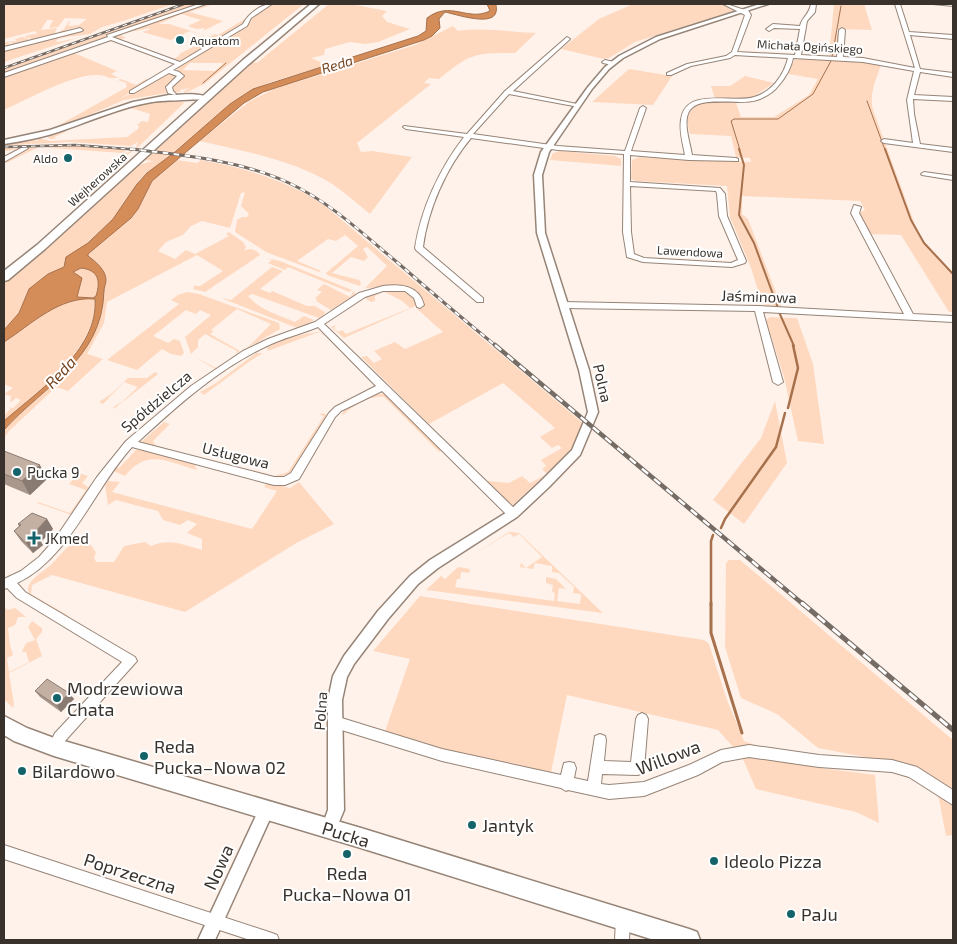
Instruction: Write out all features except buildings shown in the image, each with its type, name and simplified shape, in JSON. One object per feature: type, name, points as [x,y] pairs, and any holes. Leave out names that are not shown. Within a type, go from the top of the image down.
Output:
[{"type":"main road","name":"Wejherowska","points":[[4,277],[41,247],[265,38],[307,4]]},
{"type":"main road","name":"Wejherowska","points":[[4,266],[315,4]]},
{"type":"main road","name":"Pucka","points":[[4,725],[27,738],[54,747],[329,829],[623,930],[690,940]]},
{"type":"street","points":[[109,36],[203,4]]},
{"type":"street","points":[[132,92],[245,24],[249,17],[270,4]]},
{"type":"street","points":[[725,4],[744,13],[734,52]]},
{"type":"street","name":"Polna","points":[[329,829],[336,810],[335,700],[340,676],[360,645],[383,615],[414,580],[434,564],[513,514],[576,452],[593,412],[584,370],[540,226],[538,175],[547,147],[608,63],[648,42],[744,13],[765,4]]},
{"type":"street","points":[[689,158],[683,117],[692,104],[702,100],[742,101],[756,99],[776,86],[794,56],[804,21],[812,12],[813,4]]},
{"type":"street","points":[[897,4],[918,68],[910,97],[917,146]]},
{"type":"street","points":[[936,4],[953,5]]},
{"type":"street","points":[[769,29],[770,26],[803,28]]},
{"type":"street","points":[[4,49],[80,30]]},
{"type":"street","points":[[840,59],[842,30]]},
{"type":"street","points":[[907,34],[953,36]]},
{"type":"street","points":[[4,75],[111,38],[180,64]]},
{"type":"street","points":[[480,300],[420,248],[431,200],[450,161],[468,137],[508,92],[567,39]]},
{"type":"street","name":"Michała Ogińskiego","points":[[669,74],[689,65],[728,57],[734,52],[875,62],[917,71],[953,75]]},
{"type":"street","points":[[169,71],[180,76],[169,87],[170,92],[173,94]]},
{"type":"street","points":[[508,92],[577,106]]},
{"type":"street","points":[[87,119],[129,100],[149,96],[190,94],[202,98]]},
{"type":"street","points":[[910,97],[953,99]]},
{"type":"street","points":[[4,142],[47,133],[149,99],[202,98]]},
{"type":"street","points":[[628,154],[643,108]]},
{"type":"street","points":[[406,128],[547,147],[736,160]]},
{"type":"street","points":[[884,141],[953,150]]},
{"type":"street","points":[[4,160],[26,148]]},
{"type":"street","name":"Lawendowa","points":[[626,184],[718,190],[722,194],[723,216],[742,261],[732,265],[643,260],[630,255],[627,232],[626,184],[628,154]]},
{"type":"street","points":[[924,174],[953,178]]},
{"type":"street","points":[[856,207],[855,213],[910,317]]},
{"type":"street","name":"Spółdzielcza","points":[[54,747],[60,737],[131,661],[6,584],[32,569],[52,551],[111,464],[129,444],[218,372],[265,344],[320,324],[367,293],[391,286],[399,287],[418,298],[420,305]]},
{"type":"street","name":"Jaśminowa","points":[[564,305],[758,309],[953,319]]},
{"type":"street","points":[[758,309],[778,382]]},
{"type":"street","points":[[320,324],[513,514]]},
{"type":"street","name":"Usługowa","points":[[129,444],[274,481],[285,481],[295,476],[332,415],[338,409],[383,386]]},
{"type":"street","points":[[597,767],[637,769],[642,719]]},
{"type":"street","name":"Willowa","points":[[335,722],[442,755],[593,790],[609,792],[644,789],[721,756],[750,751],[819,761],[892,766],[912,772],[953,798]]},
{"type":"street","points":[[593,790],[600,740]]},
{"type":"street","points":[[566,784],[569,768]]},
{"type":"street","name":"Nowa","points":[[206,940],[266,810]]},
{"type":"street","name":"Poprzeczna","points":[[4,852],[272,940]]},
{"type":"shaded area","points":[[4,4],[173,4],[102,27],[90,34],[59,38],[56,41],[77,38],[4,62],[4,50],[81,30],[77,27],[67,30],[67,32],[59,32],[64,29],[69,21],[68,26],[79,25],[87,19],[65,18],[58,27],[49,28],[53,20],[47,20],[41,30],[57,28],[54,35],[32,40],[29,37],[27,38],[30,40],[13,44],[10,42],[8,43],[11,45],[4,47],[6,43],[4,42],[17,41],[15,39],[26,38],[25,36],[33,34],[37,35],[35,34],[37,33],[35,31],[4,39]]},
{"type":"shaded area","points":[[187,4],[211,5],[189,12],[223,21],[203,31],[205,28],[196,29],[188,26],[201,20],[181,14],[159,24],[169,24],[204,35],[203,39],[183,47],[203,38],[203,35],[190,31],[171,40],[142,32],[149,30],[149,28],[119,34],[126,38],[117,40],[110,36],[137,25],[111,34],[104,40],[4,74],[4,68]]},
{"type":"shaded area","points":[[271,4],[304,4],[204,84],[185,93],[183,92],[190,88],[180,90],[180,92],[172,92],[172,86],[183,76],[176,68],[184,65],[179,66],[253,21],[248,22],[256,13]],"holes":[[[190,63],[223,63],[215,71],[183,70]]]},
{"type":"shaded area","points":[[329,4],[350,4],[387,11],[382,16],[387,22],[410,29],[378,42],[365,44],[350,42],[325,49],[324,55],[311,58],[327,65],[268,83],[230,104],[175,152],[140,179],[113,219],[88,243],[66,257],[64,267],[48,274],[27,292],[19,313],[4,330],[4,282],[52,244],[132,170],[139,165],[153,161],[143,160],[237,74],[252,62],[257,63]]},
{"type":"shaded area","points":[[633,4],[720,4],[734,9],[733,11],[635,42],[609,58],[604,59],[561,49],[599,19]]},
{"type":"shaded area","points":[[834,4],[864,4],[872,30],[836,29],[836,33],[839,34],[837,55],[829,57]]},
{"type":"shaded area","points":[[245,19],[244,23],[185,61],[172,60],[214,34],[218,35]]},
{"type":"shaded area","points":[[453,26],[458,31],[487,30],[536,33],[515,53],[490,53],[474,56],[466,59],[439,79],[429,78],[424,83],[431,84],[357,143],[361,152],[372,151],[412,157],[370,214],[333,185],[306,170],[261,155],[199,141],[250,101],[274,89],[415,45]]},
{"type":"shaded area","points":[[74,53],[117,71],[111,74],[119,78],[98,75],[76,78],[4,110],[4,77]]},
{"type":"shaded area","points":[[794,60],[857,61],[881,65],[872,92],[873,110],[919,236],[953,273],[953,312],[949,312],[901,235],[870,234],[859,213],[865,210],[860,201],[742,196],[742,214],[748,219],[782,308],[767,307],[762,303],[751,268],[730,217],[727,186],[636,181],[631,179],[632,160],[639,157],[751,162],[750,158],[736,157],[731,136],[690,134],[688,120],[691,111],[700,103],[736,103],[741,117],[774,117],[809,95],[818,79],[788,74]]},
{"type":"shaded area","points":[[629,69],[672,76],[653,105],[592,102]]},
{"type":"shaded area","points":[[170,73],[177,74],[177,78],[166,86],[167,93],[124,100],[71,123],[54,128],[127,87],[126,83],[118,80],[121,79],[136,85],[146,79],[151,80],[116,101]]},
{"type":"shaded area","points":[[745,76],[774,83],[753,97],[715,99],[711,86],[730,86]]},
{"type":"shaded area","points":[[166,100],[179,100],[184,103],[136,149],[118,161],[113,161],[122,153],[39,147],[4,164],[4,161],[33,145],[116,147],[128,149],[124,152],[127,153],[136,147],[138,142],[131,146],[70,142],[32,144],[31,142],[31,144],[4,146],[4,144],[35,138],[36,142],[39,138],[50,141],[127,137],[138,129],[139,126],[137,125],[142,121],[148,122],[150,114],[131,108],[74,127],[53,138],[58,139],[50,139],[47,136],[137,104]]},
{"type":"shaded area","points":[[29,147],[7,151],[4,151],[4,148]]},
{"type":"shaded area","points":[[560,151],[615,156],[621,159],[621,166],[550,160],[553,153]]},
{"type":"shaded area","points":[[177,160],[197,163],[201,160],[250,171],[281,182],[324,205],[585,425],[571,451],[547,474],[542,469],[546,466],[541,460],[562,448],[558,445],[552,448],[540,437],[555,428],[503,383],[429,424],[361,357],[367,356],[374,363],[382,359],[374,351],[395,342],[405,349],[443,332],[417,309],[423,306],[419,298],[397,286],[365,288],[387,266],[367,247],[363,249],[368,257],[364,261],[351,257],[332,273],[359,280],[360,286],[327,275],[326,273],[358,246],[345,235],[336,241],[328,239],[297,261],[321,271],[319,272],[266,252],[235,232],[237,220],[247,217],[249,214],[241,206],[245,192],[241,193],[230,228],[202,221],[191,226],[183,235],[166,242],[158,251],[175,259],[186,250],[195,254],[229,236],[226,234],[229,232],[243,242],[246,247],[244,251],[257,251],[260,255],[205,292],[193,289],[194,286],[200,286],[223,271],[197,255],[107,302],[104,323],[87,354],[103,359],[68,391],[56,387],[4,438],[4,430],[68,370],[93,336],[101,315],[106,280],[102,269],[88,254],[131,218],[138,209],[152,181]]},
{"type":"shaded area","points":[[266,258],[280,261],[352,290],[349,292],[288,267],[285,270],[268,263],[272,260]]},
{"type":"shaded area","points":[[272,267],[283,271],[260,289],[270,293],[272,291],[307,306],[315,306],[325,312],[324,315],[319,318],[252,294],[248,296],[264,309],[295,322],[304,316],[314,320],[305,326],[297,328],[221,298],[231,300]]},
{"type":"shaded area","points":[[81,268],[88,269],[98,278],[94,316],[87,334],[68,363],[56,376],[4,421],[4,416],[11,408],[7,407],[13,408],[21,400],[16,398],[10,403],[11,396],[4,394],[13,388],[4,384],[4,342],[73,271]]},
{"type":"shaded area","points":[[324,284],[350,297],[354,291],[356,295],[331,310],[316,301],[317,299],[315,298],[322,292],[317,290]]},
{"type":"shaded area","points":[[387,288],[402,290],[410,294],[418,305],[344,338],[331,327],[336,325],[334,328],[338,332],[342,330],[346,334],[410,308],[402,301],[383,291],[375,296],[375,301],[371,302],[365,298]]},
{"type":"shaded area","points":[[187,292],[199,294],[279,323],[280,329],[246,349],[271,324],[237,309],[211,330],[214,331],[210,334],[240,351],[236,354],[237,351],[205,334],[198,340],[198,347],[191,354],[185,337],[211,315],[200,310],[196,314],[186,310],[153,336],[168,343],[174,339],[180,341],[184,353],[181,356],[171,354],[162,349],[137,370],[107,360],[179,304],[171,300]]},
{"type":"shaded area","points":[[770,317],[797,318],[813,364],[824,444],[798,441],[784,377],[766,320]]},
{"type":"shaded area","points":[[320,333],[268,351],[267,348],[276,342],[290,337]]},
{"type":"shaded area","points":[[325,336],[337,345],[355,363],[353,364]]},
{"type":"shaded area","points":[[256,353],[263,353],[204,395],[200,392],[216,383]]},
{"type":"shaded area","points":[[195,357],[216,368],[228,361],[215,369]]},
{"type":"shaded area","points":[[155,372],[158,374],[115,408],[113,407],[122,402],[138,387],[124,382],[103,404],[99,402],[128,378],[147,378]]},
{"type":"shaded area","points":[[374,394],[385,394],[389,397],[443,450],[439,452],[384,397],[368,399],[342,414],[348,406]]},
{"type":"shaded area","points":[[775,401],[787,463],[744,524],[713,500],[761,438]]},
{"type":"shaded area","points":[[322,413],[328,415],[294,472],[276,478],[253,472],[253,470],[274,476],[288,472],[324,416],[320,415]]},
{"type":"shaded area","points":[[164,422],[170,424],[153,441],[155,445],[193,456],[141,442]]},
{"type":"shaded area","points":[[141,449],[193,462],[197,470],[167,461],[150,460],[141,462],[133,467],[125,476],[112,470],[113,467],[119,468],[136,450]]},
{"type":"shaded area","points":[[79,473],[88,476],[82,483],[89,488],[89,492],[72,515],[37,503],[70,513],[86,490],[69,484]]},
{"type":"shaded area","points":[[545,475],[513,505],[507,504],[487,485],[488,481],[509,483],[522,476],[530,483]]},
{"type":"shaded area","points":[[108,481],[120,482],[112,492],[252,529],[277,491],[264,487],[267,482],[290,488],[299,482],[334,524],[298,542],[185,612],[52,575],[32,585],[31,594],[69,616],[66,618],[30,597],[28,588],[33,579],[52,564],[73,543],[85,541],[91,545],[96,553],[94,557],[96,562],[114,562],[124,546],[145,542],[151,546],[171,542],[202,550],[202,539],[187,533],[197,524],[188,520],[180,525],[163,520],[158,511],[116,500],[108,505],[105,485]]},
{"type":"shaded area","points":[[509,532],[519,533],[603,613],[426,590],[441,576],[445,579],[458,567],[470,569],[469,573],[461,572],[460,579],[457,579],[455,587],[554,601],[553,585],[546,583],[546,577],[556,579],[566,589],[559,588],[557,601],[580,604],[581,594],[573,593],[574,587],[559,573],[552,572],[552,566],[535,563],[533,569],[526,568],[542,557],[519,534],[514,537],[509,533],[471,556]]},
{"type":"shaded area","points":[[729,560],[740,560],[953,740],[953,789],[907,765],[818,748],[777,714],[741,698],[725,647],[726,563]]},
{"type":"shaded area","points":[[420,596],[704,640],[709,644],[727,700],[744,741],[813,767],[875,775],[879,823],[856,812],[756,789],[742,757],[718,730],[567,695],[550,777],[477,760],[384,734],[410,659],[373,651]]},
{"type":"shaded area","points":[[4,607],[8,610],[15,608],[26,617],[18,617],[15,625],[8,628],[13,655],[7,658],[9,672],[29,662],[26,652],[22,652],[26,643],[35,640],[28,627],[32,621],[42,628],[42,632],[36,639],[42,656],[9,673],[13,708],[4,699]]},
{"type":"shaded area","points":[[938,794],[953,806],[953,835],[946,836]]},
{"type":"water","name":"Reda","points":[[487,4],[496,4],[496,12],[488,19],[445,12],[439,19],[440,28],[432,36],[424,40],[263,92],[244,103],[152,181],[138,209],[131,218],[88,254],[106,276],[101,315],[93,336],[68,370],[4,430],[4,421],[48,383],[77,352],[87,336],[94,318],[95,299],[82,299],[58,307],[4,342],[4,330],[19,313],[29,289],[48,274],[64,267],[66,257],[88,243],[113,219],[137,184],[147,173],[175,152],[230,104],[253,89],[418,36],[426,31],[427,18],[436,13],[451,11],[482,14],[490,11]],"holes":[[[81,268],[87,269],[97,277],[96,296],[93,298],[77,297],[82,278],[73,272]]]},
{"type":"waterway","points":[[832,57],[841,6]]},
{"type":"waterway","points":[[740,150],[731,121],[734,119],[778,119],[813,94],[831,61]]},
{"type":"waterway","points":[[203,83],[226,63]]},
{"type":"waterway","points":[[867,101],[885,150]]},
{"type":"waterway","points":[[739,149],[744,165],[739,215],[754,243],[778,308]]},
{"type":"waterway","points":[[885,149],[911,220],[924,243],[953,274]]},
{"type":"waterway","points":[[779,312],[794,346]]},
{"type":"waterway","points":[[788,408],[798,368],[793,345]]},
{"type":"waterway","points":[[721,528],[725,519],[776,447],[785,413]]},
{"type":"waterway","points":[[713,535],[711,541],[711,633],[742,733]]},
{"type":"railway","points":[[4,68],[184,4]]},
{"type":"railway","points":[[4,147],[75,145],[134,149]]},
{"type":"railway","points":[[130,149],[134,149]]},
{"type":"railway","points":[[134,149],[141,150]]},
{"type":"railway","points":[[134,149],[191,156],[231,164],[270,175],[304,191],[346,219],[496,346]]},
{"type":"railway","points":[[495,345],[804,605]]},
{"type":"railway","points":[[802,603],[953,730]]},
{"type":"place","name":"Aquatom","points":[[180,40]]},
{"type":"place","name":"Aldo","points":[[68,158]]},
{"type":"place","name":"Pucka 9","points":[[17,472]]},
{"type":"place","name":"JKmed","points":[[34,538]]},
{"type":"place","name":"Modrzewiowa Chata","points":[[57,698]]},
{"type":"place","name":"Reda Pucka–Nowa 02","points":[[144,756]]},
{"type":"place","name":"Bilardowo","points":[[22,771]]},
{"type":"place","name":"Jantyk","points":[[472,825]]},
{"type":"place","name":"Reda Pucka–Nowa 01","points":[[347,854]]},
{"type":"place","name":"Ideolo Pizza","points":[[714,861]]},
{"type":"place","name":"PaJu","points":[[791,914]]}]
